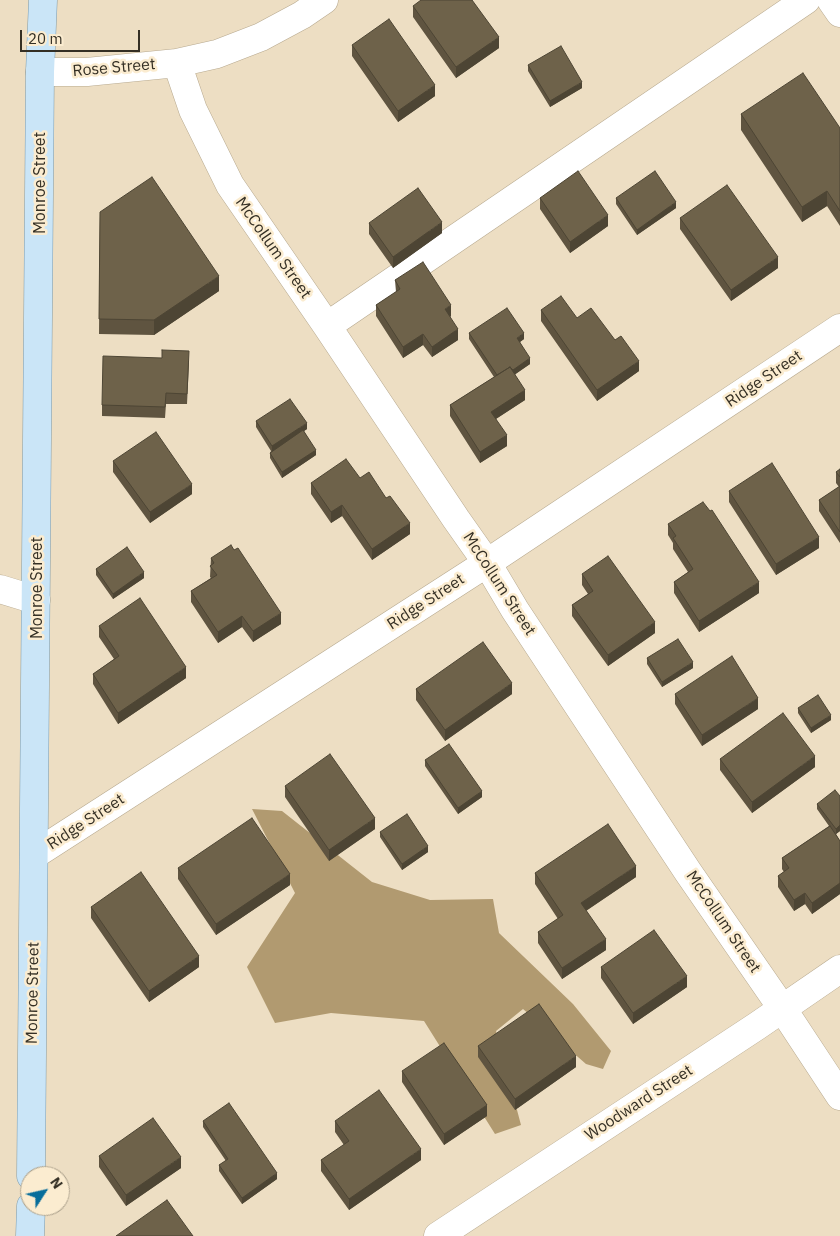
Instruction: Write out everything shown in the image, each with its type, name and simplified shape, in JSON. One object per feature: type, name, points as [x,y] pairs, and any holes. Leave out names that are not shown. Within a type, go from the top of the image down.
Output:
[{"type":"main road","name":"Monroe Street","points":[[31,1166],[40,72],[43,0]]},
{"type":"main road","points":[[30,1236],[31,1216]]},
{"type":"street","name":"Rose Street","points":[[40,72],[87,72],[177,63],[217,54],[261,37],[302,15],[324,0]]},
{"type":"street","points":[[327,326],[806,0]]},
{"type":"street","points":[[831,0],[840,13]]},
{"type":"street","name":"McCollum Street","points":[[177,63],[192,110],[230,186],[487,563],[688,872],[840,1096]]},
{"type":"street","name":"Ridge Street","points":[[34,855],[487,563],[840,328]]},
{"type":"street","points":[[0,589],[36,600]]},
{"type":"street","name":"Woodward Street","points":[[438,1236],[840,969]]},
{"type":"shaded area","points":[[252,809],[282,811],[372,882],[430,900],[493,899],[499,933],[573,1004],[611,1051],[603,1069],[586,1064],[523,1009],[496,1031],[521,1125],[495,1134],[424,1021],[331,1013],[275,1023],[247,967],[295,893]]},
{"type":"building","points":[[421,0],[472,0],[499,37],[456,67],[413,6]]},
{"type":"building","points":[[389,19],[435,85],[398,111],[352,45]]},
{"type":"building","points":[[561,46],[582,82],[550,101],[528,65]]},
{"type":"building","points":[[803,73],[840,128],[840,211],[827,191],[802,207],[741,114]]},
{"type":"building","points":[[578,171],[608,215],[570,242],[540,198]]},
{"type":"building","points":[[655,171],[676,202],[637,230],[616,198]]},
{"type":"building","points":[[152,177],[219,276],[154,320],[99,319],[100,212]]},
{"type":"building","points":[[727,185],[778,257],[731,290],[680,218]]},
{"type":"building","points":[[418,188],[442,222],[393,257],[369,223]]},
{"type":"building","points":[[423,262],[451,305],[445,309],[458,329],[432,347],[423,334],[403,347],[376,305],[400,289],[395,280]]},
{"type":"building","points":[[561,296],[577,318],[591,308],[615,340],[621,336],[639,361],[597,390],[541,310]]},
{"type":"building","points":[[507,308],[524,333],[517,338],[530,358],[513,370],[510,367],[497,375],[469,333]]},
{"type":"building","points":[[162,350],[189,351],[187,394],[166,393],[165,407],[102,405],[103,356],[162,358]]},
{"type":"building","points":[[510,367],[525,390],[491,412],[507,435],[480,452],[450,405]]},
{"type":"building","points":[[290,399],[307,423],[272,446],[256,421]]},
{"type":"building","points":[[303,430],[316,450],[282,472],[270,453]]},
{"type":"building","points":[[156,432],[192,484],[150,512],[113,461]]},
{"type":"building","points":[[346,459],[360,478],[369,472],[386,498],[390,496],[410,523],[372,549],[342,505],[331,512],[311,483]]},
{"type":"building","points":[[772,463],[819,537],[776,564],[729,491]]},
{"type":"building","points":[[840,469],[840,477],[836,472]]},
{"type":"building","points":[[840,486],[840,532],[819,500]]},
{"type":"building","points":[[703,502],[710,511],[712,510],[759,582],[699,621],[674,582],[693,569],[673,538],[676,536],[668,524]]},
{"type":"building","points":[[231,545],[234,550],[238,548],[281,613],[253,631],[242,616],[218,632],[191,591],[217,575],[210,566],[214,563],[211,558]]},
{"type":"building","points":[[127,547],[144,572],[113,594],[96,569]]},
{"type":"building","points":[[608,556],[655,622],[608,655],[572,605],[593,591],[582,574]]},
{"type":"building","points":[[140,598],[186,667],[118,713],[93,674],[119,656],[99,626]]},
{"type":"building","points":[[678,639],[693,662],[662,682],[647,658]]},
{"type":"building","points":[[483,642],[512,683],[445,730],[416,689]]},
{"type":"building","points":[[732,656],[758,698],[702,735],[675,694]]},
{"type":"building","points":[[818,695],[831,715],[811,728],[798,708]]},
{"type":"building","points":[[783,713],[815,756],[752,802],[720,759]]},
{"type":"building","points":[[449,744],[482,791],[458,808],[425,760]]},
{"type":"building","points":[[330,754],[375,818],[329,850],[285,786]]},
{"type":"building","points":[[835,790],[840,796],[840,825],[836,829],[817,804]]},
{"type":"building","points":[[407,814],[428,846],[402,864],[380,832]]},
{"type":"building","points":[[252,818],[290,874],[216,924],[178,868]]},
{"type":"building","points":[[608,824],[636,866],[581,903],[606,939],[562,968],[538,932],[563,915],[535,873]]},
{"type":"building","points":[[830,826],[840,841],[840,883],[812,903],[805,893],[794,900],[778,876],[789,868],[782,858]]},
{"type":"building","points":[[141,872],[199,956],[149,991],[91,907]]},
{"type":"building","points":[[654,930],[687,976],[633,1013],[601,967]]},
{"type":"building","points":[[539,1004],[576,1056],[515,1099],[478,1046]]},
{"type":"building","points":[[444,1043],[487,1105],[444,1134],[402,1071]]},
{"type":"building","points":[[379,1090],[421,1149],[349,1199],[321,1160],[349,1141],[335,1121]]},
{"type":"building","points":[[229,1103],[277,1173],[242,1198],[219,1165],[228,1159],[203,1121]]},
{"type":"building","points":[[153,1118],[181,1157],[126,1195],[99,1156]]},
{"type":"building","points":[[167,1200],[193,1236],[116,1236]]}]
